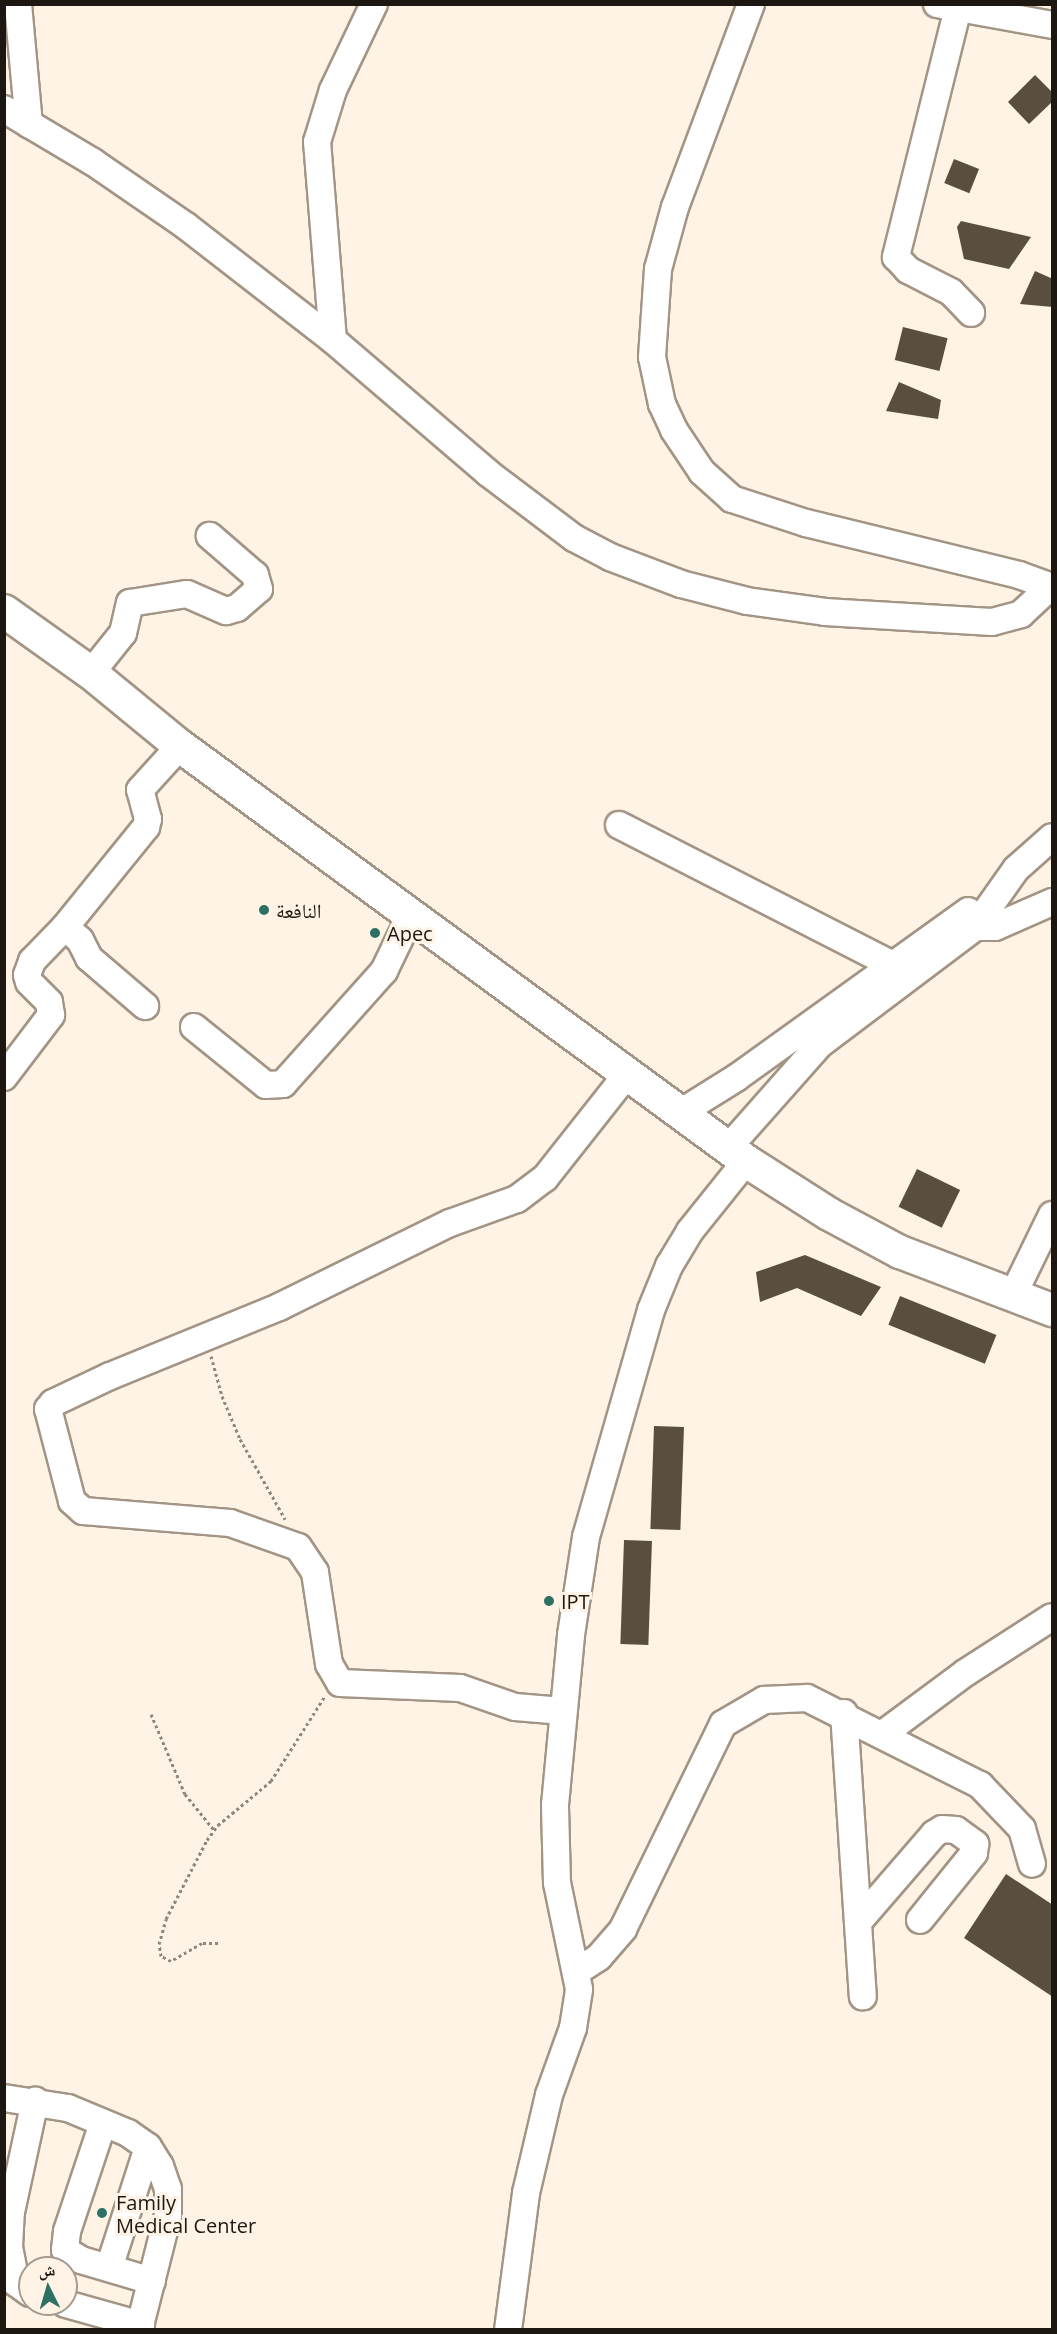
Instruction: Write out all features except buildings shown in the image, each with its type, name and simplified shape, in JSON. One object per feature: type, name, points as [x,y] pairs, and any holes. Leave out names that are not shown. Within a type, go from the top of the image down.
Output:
[{"type":"main road","points":[[4,611],[91,673],[180,746],[412,913],[737,1154],[881,1242],[1053,1310]]},
{"type":"street","points":[[18,4],[29,125]]},
{"type":"street","points":[[333,340],[317,142],[333,90],[374,4]]},
{"type":"street","points":[[751,4],[675,207],[658,269],[652,357],[662,404],[674,430],[717,488],[756,508],[1052,587]]},
{"type":"street","points":[[971,313],[951,292],[908,270],[897,257],[947,6],[1053,25]]},
{"type":"street","points":[[4,109],[154,202],[333,340],[447,440],[574,538],[681,585],[747,601],[825,612],[992,621],[1021,614],[1052,587]]},
{"type":"street","points":[[91,673],[123,633],[130,603],[188,594],[226,611],[237,608],[259,589],[255,575],[210,536]]},
{"type":"street","points":[[4,1077],[51,1015],[49,1002],[27,975],[32,961],[65,927],[146,827],[148,819],[140,790],[180,746]]},
{"type":"street","points":[[619,825],[901,969]]},
{"type":"street","points":[[680,1113],[857,1002],[969,920],[994,897],[1016,869],[1053,837]]},
{"type":"street","points":[[969,920],[1007,923],[1053,902]]},
{"type":"street","points":[[194,1027],[266,1085],[283,1084],[384,971],[412,913]]},
{"type":"street","points":[[65,927],[80,940],[90,958],[145,1006]]},
{"type":"street","points":[[508,2330],[526,2193],[549,2095],[573,2028],[579,1989],[561,1909],[554,1851],[563,1711],[586,1537],[651,1310],[669,1266],[737,1154],[820,1044],[857,1002]]},
{"type":"street","points":[[563,1711],[515,1707],[460,1688],[398,1688],[338,1681],[329,1664],[315,1572],[298,1547],[230,1523],[83,1510],[72,1501],[48,1416],[50,1405],[206,1337],[450,1223],[530,1191],[627,1074]]},
{"type":"street","points":[[1013,1295],[1053,1215]]},
{"type":"street","points":[[883,1734],[965,1673],[1053,1617]]},
{"type":"street","points":[[576,1972],[599,1957],[623,1929],[723,1724],[764,1700],[807,1698],[844,1713],[980,1785],[1022,1828],[1032,1863]]},
{"type":"street","points":[[844,1713],[863,1996]]},
{"type":"street","points":[[859,1921],[934,1834],[942,1829],[956,1830],[975,1844],[974,1853],[920,1920]]},
{"type":"street","points":[[4,2098],[35,2101],[68,2108],[103,2123],[148,2147],[168,2189],[168,2215],[140,2327],[78,2308]]},
{"type":"street","points":[[18,2284],[9,2247],[11,2212],[35,2101]]},
{"type":"street","points":[[103,2123],[64,2241],[69,2256],[152,2281]]},
{"type":"street","points":[[109,2268],[148,2147]]},
{"type":"path","points":[[206,1337],[222,1396],[240,1438],[298,1547]]},
{"type":"path","points":[[219,1943],[202,1943],[171,1961],[161,1956],[159,1944],[166,1919],[214,1831],[271,1781],[338,1681]]},
{"type":"path","points":[[151,1714],[185,1794],[214,1831]]},
{"type":"place","name":"النافعة","points":[[264,910]]},
{"type":"place","name":"Apec","points":[[375,933]]},
{"type":"place","name":"IPT","points":[[549,1601]]},
{"type":"place","name":"Family Medical Center","points":[[102,2213]]}]
